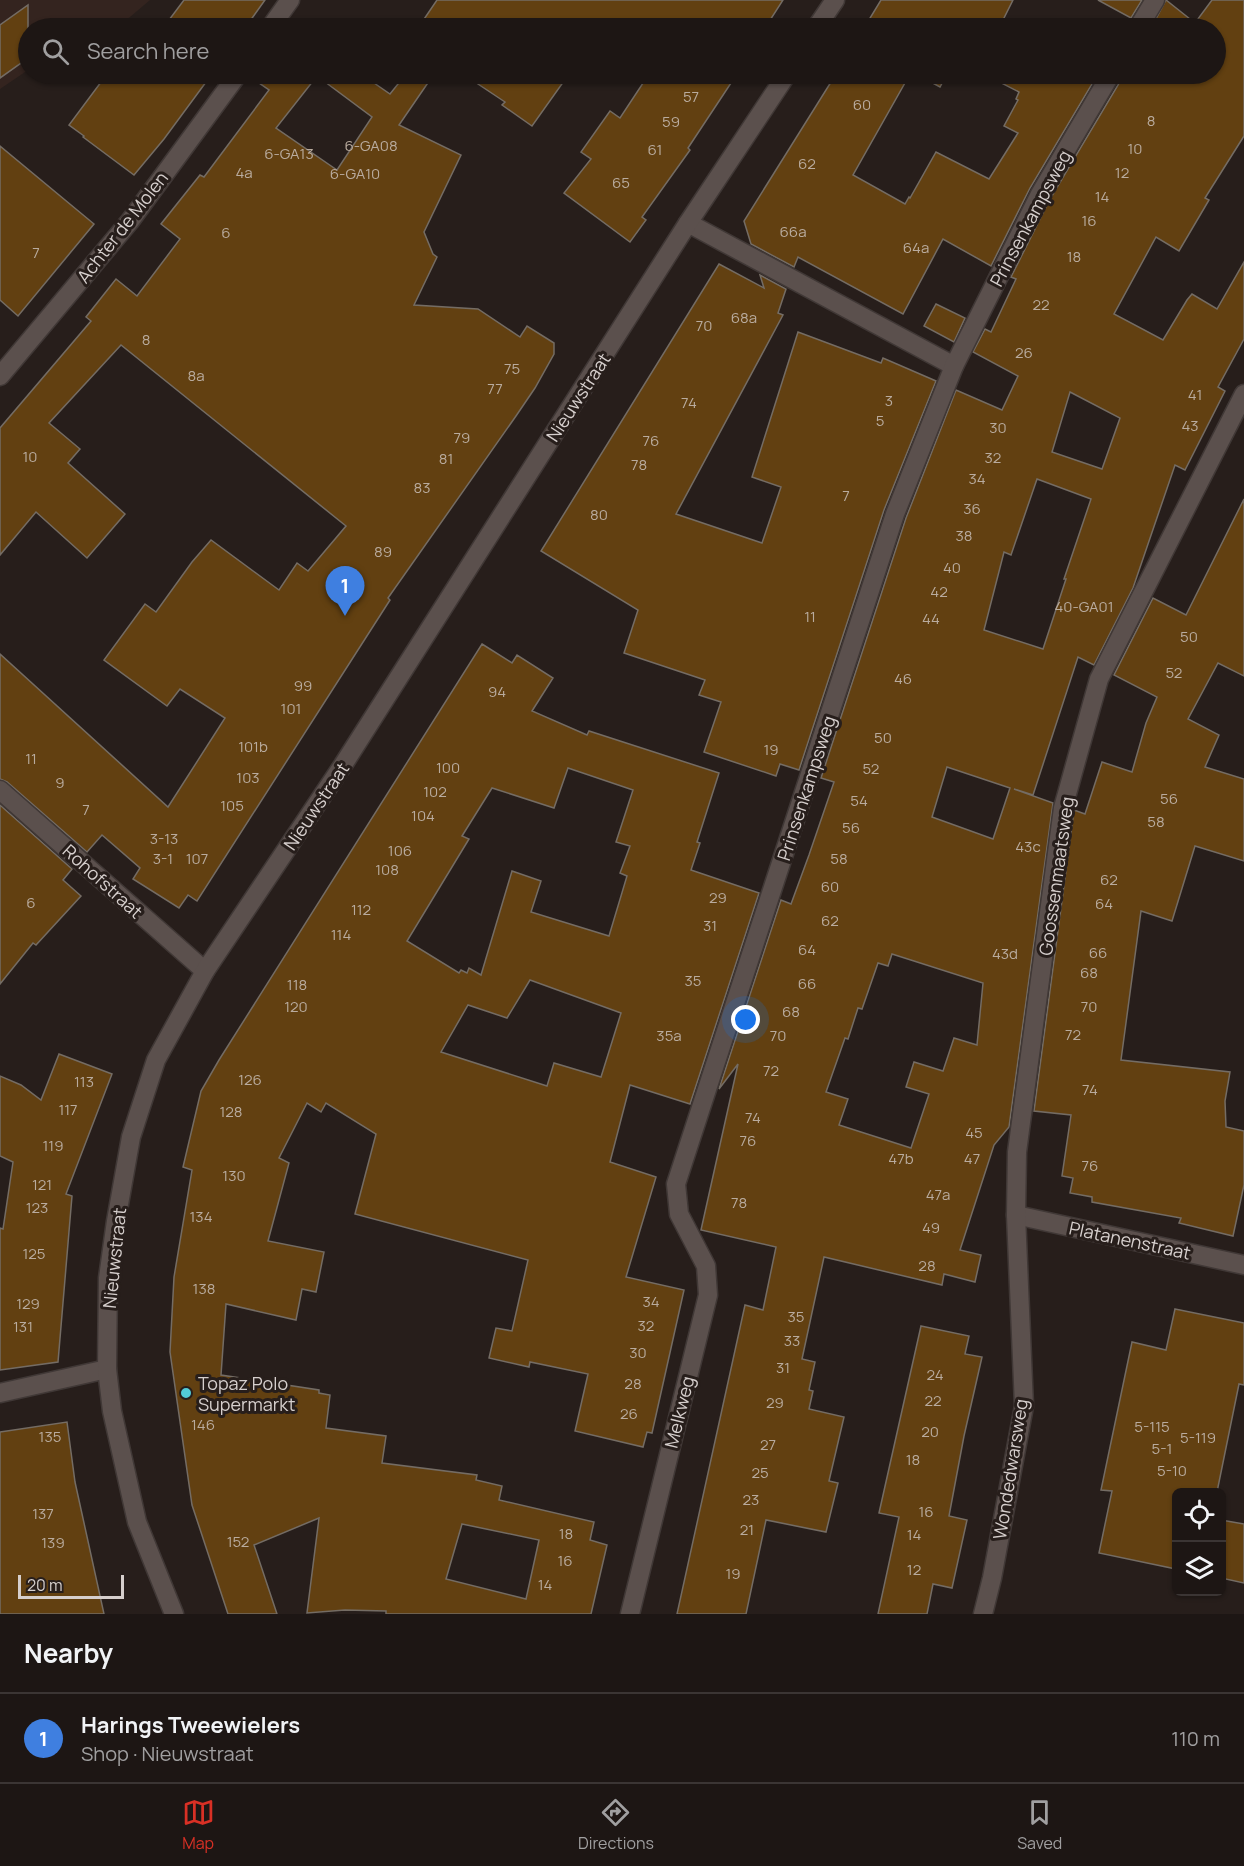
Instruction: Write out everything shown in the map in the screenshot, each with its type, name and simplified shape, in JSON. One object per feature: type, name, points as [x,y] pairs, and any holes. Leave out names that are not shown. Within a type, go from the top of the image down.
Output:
[{"type":"street","points":[[277,18],[290,0]]},
{"type":"street","points":[[823,18],[835,0]]},
{"type":"street","points":[[1144,18],[1155,0]]},
{"type":"street","name":"Achter de Molen","points":[[0,376],[130,221],[231,84]]},
{"type":"street","name":"Nieuwstraat","points":[[174,1614],[137,1522],[112,1411],[107,1369],[108,1278],[130,1137],[156,1060],[205,972],[343,765],[688,223],[780,84]]},
{"type":"street","name":"Prinsenkampsweg","points":[[679,1214],[676,1184],[896,514],[954,366],[1040,194],[1105,84]]},
{"type":"street","points":[[688,223],[954,366]]},
{"type":"street","name":"Goossenmaatsweg","points":[[1016,1215],[1017,1152],[1063,808],[1069,786],[1099,679],[1244,394]]},
{"type":"street","name":"Rohofstraat","points":[[0,790],[205,972]]},
{"type":"street","name":"Melkweg","points":[[630,1614],[708,1295],[706,1266],[679,1214]]},
{"type":"street","name":"Platanenstraat","points":[[1016,1215],[1244,1265]]},
{"type":"street","name":"Wondedwarsweg","points":[[982,1614],[992,1578],[1024,1406],[1016,1215]]},
{"type":"street","points":[[0,1393],[107,1369]]},
{"type":"shaded area","points":[[0,0],[150,0],[129,18],[18,18],[18,77],[0,89]]},
{"type":"building","points":[[184,0],[265,0],[252,18],[170,18]]},
{"type":"building","points":[[437,0],[783,0],[771,18],[425,18]]},
{"type":"building","points":[[881,0],[1013,0],[1004,18],[870,18]]},
{"type":"building","points":[[1098,0],[1142,0],[1131,18]]},
{"type":"building","points":[[1166,0],[1189,18],[1156,18]]},
{"type":"building","points":[[1212,0],[1244,0],[1244,136],[1205,198],[1209,200],[1179,251],[1156,237],[1114,314],[1163,340],[1192,294],[1217,309],[1244,262],[1244,339],[1218,387],[1225,391],[1185,470],[1175,465],[1133,588],[1094,665],[1078,657],[1033,795],[1014,789],[1053,803],[1009,1127],[994,1145],[960,1250],[981,1255],[975,1282],[944,1274],[942,1285],[824,1257],[802,1359],[815,1362],[809,1390],[813,1391],[809,1409],[844,1417],[829,1481],[838,1483],[826,1532],[766,1520],[746,1614],[677,1614],[745,1305],[763,1310],[776,1247],[701,1230],[738,1064],[719,1089],[781,900],[791,904],[834,782],[821,778],[906,518],[956,390],[1002,410],[1018,376],[973,352],[985,329],[991,332],[1016,279],[1011,277],[1050,199],[1119,84],[1226,84],[1226,18],[1199,18]],"holes":[[[1070,392],[1120,418],[1102,469],[1052,452]],[[1037,479],[1091,499],[1043,649],[984,630],[1004,552],[1011,555]],[[947,767],[1010,788],[993,839],[932,817]],[[892,954],[983,983],[977,1045],[954,1038],[943,1071],[914,1062],[906,1087],[929,1094],[911,1148],[839,1125],[848,1099],[826,1092],[845,1038],[848,1039],[858,1008],[862,1009],[878,963],[888,966]]]},
{"type":"building","points":[[28,5],[28,18],[18,18],[18,65],[0,78],[0,25]]},
{"type":"building","points":[[100,84],[205,84],[134,175],[69,125]]},
{"type":"building","points":[[260,84],[311,84],[276,128],[337,170],[372,117],[328,84],[376,84],[390,94],[398,84],[427,84],[399,125],[461,155],[424,232],[433,254],[437,257],[414,305],[478,309],[520,337],[527,326],[554,343],[554,354],[516,416],[388,598],[390,600],[197,901],[188,895],[179,908],[133,879],[140,868],[102,835],[87,852],[7,782],[0,779],[0,654],[168,807],[225,718],[180,689],[167,706],[104,660],[145,604],[156,612],[211,540],[279,590],[297,563],[308,571],[346,526],[121,345],[49,423],[80,449],[68,463],[125,514],[87,558],[36,512],[0,555],[0,428],[91,321],[86,317],[116,279],[137,296],[180,239],[161,224],[200,175],[204,177],[269,90]]},
{"type":"building","points":[[478,84],[562,84],[532,126],[502,105],[505,102]]},
{"type":"building","points":[[642,84],[730,84],[688,148],[690,150],[642,217],[646,220],[630,242],[564,193],[591,159],[581,152],[610,111],[620,118]]},
{"type":"building","points":[[830,84],[904,84],[853,175],[905,204],[936,152],[989,179],[1018,133],[1004,126],[1018,100],[1016,99],[1019,92],[1003,84],[1092,84],[1030,188],[991,266],[943,239],[903,314],[798,257],[794,267],[751,244],[744,221]]},
{"type":"building","points":[[0,146],[94,224],[18,316],[0,300]]},
{"type":"building","points":[[719,264],[764,288],[760,275],[786,289],[778,313],[783,315],[676,514],[762,543],[781,487],[752,477],[798,332],[881,363],[883,358],[936,381],[884,510],[799,770],[780,764],[776,776],[704,752],[721,702],[699,695],[705,680],[624,653],[638,610],[541,551]]},
{"type":"building","points":[[936,304],[965,318],[954,342],[924,326]]},
{"type":"building","points":[[1244,499],[1244,676],[1218,663],[1188,719],[1219,735],[1205,767],[1244,779],[1244,861],[1195,846],[1172,921],[1141,911],[1121,1060],[1230,1072],[1225,1101],[1226,1127],[1244,1131],[1244,1185],[1233,1236],[1179,1223],[1181,1218],[1092,1202],[1092,1197],[1070,1193],[1073,1178],[1062,1176],[1071,1115],[1034,1111],[1074,810],[1085,814],[1102,762],[1132,772],[1146,723],[1157,697],[1114,675],[1153,598],[1186,615]]},
{"type":"building","points":[[482,644],[512,663],[517,655],[553,678],[532,711],[587,735],[589,731],[719,773],[697,842],[700,843],[691,870],[759,893],[690,1104],[630,1085],[610,1162],[656,1177],[626,1277],[684,1290],[652,1433],[647,1432],[643,1447],[575,1431],[588,1374],[530,1362],[529,1367],[489,1358],[496,1328],[512,1331],[528,1260],[355,1214],[376,1134],[326,1103],[321,1112],[307,1103],[279,1158],[289,1163],[268,1241],[324,1252],[316,1292],[302,1289],[296,1320],[226,1304],[221,1375],[319,1390],[319,1393],[330,1395],[326,1428],[386,1436],[382,1463],[477,1475],[476,1480],[502,1486],[499,1500],[594,1522],[590,1540],[607,1545],[591,1614],[386,1614],[386,1611],[345,1610],[307,1613],[319,1518],[254,1545],[277,1614],[228,1614],[192,1505],[170,1352],[174,1277],[192,1170],[183,1167],[201,1091]],"holes":[[[568,768],[633,790],[616,842],[630,846],[620,873],[627,876],[609,936],[531,912],[541,881],[512,871],[481,975],[469,968],[467,973],[461,970],[459,973],[407,941],[469,839],[462,836],[492,788],[554,808]],[[530,980],[621,1013],[601,1077],[554,1063],[547,1086],[441,1052],[468,1005],[507,1018]],[[462,1524],[539,1540],[526,1599],[446,1579]]]},
{"type":"building","points":[[0,805],[72,869],[63,880],[81,896],[36,945],[33,943],[0,984]]},
{"type":"building","points":[[59,1054],[112,1074],[66,1194],[72,1196],[58,1362],[0,1370],[0,1228],[3,1229],[13,1162],[0,1156],[0,1076],[21,1085],[41,1100]]},
{"type":"building","points":[[1175,1309],[1244,1323],[1244,1385],[1239,1384],[1218,1488],[1172,1488],[1172,1568],[1099,1553],[1112,1491],[1101,1490],[1132,1342],[1166,1350]]},
{"type":"building","points":[[921,1326],[969,1336],[965,1354],[982,1357],[949,1516],[967,1520],[952,1588],[933,1584],[927,1614],[878,1614],[899,1517],[879,1513]]},
{"type":"building","points":[[67,1422],[75,1482],[104,1614],[0,1614],[0,1432]]},
{"type":"building","points":[[1226,1521],[1244,1524],[1244,1583],[1226,1579]]},
{"type":"place","name":"Harings Tweewielers","points":[[345,616]]},
{"type":"place","name":"Topaz Polo Supermarkt","points":[[186,1393]]}]
